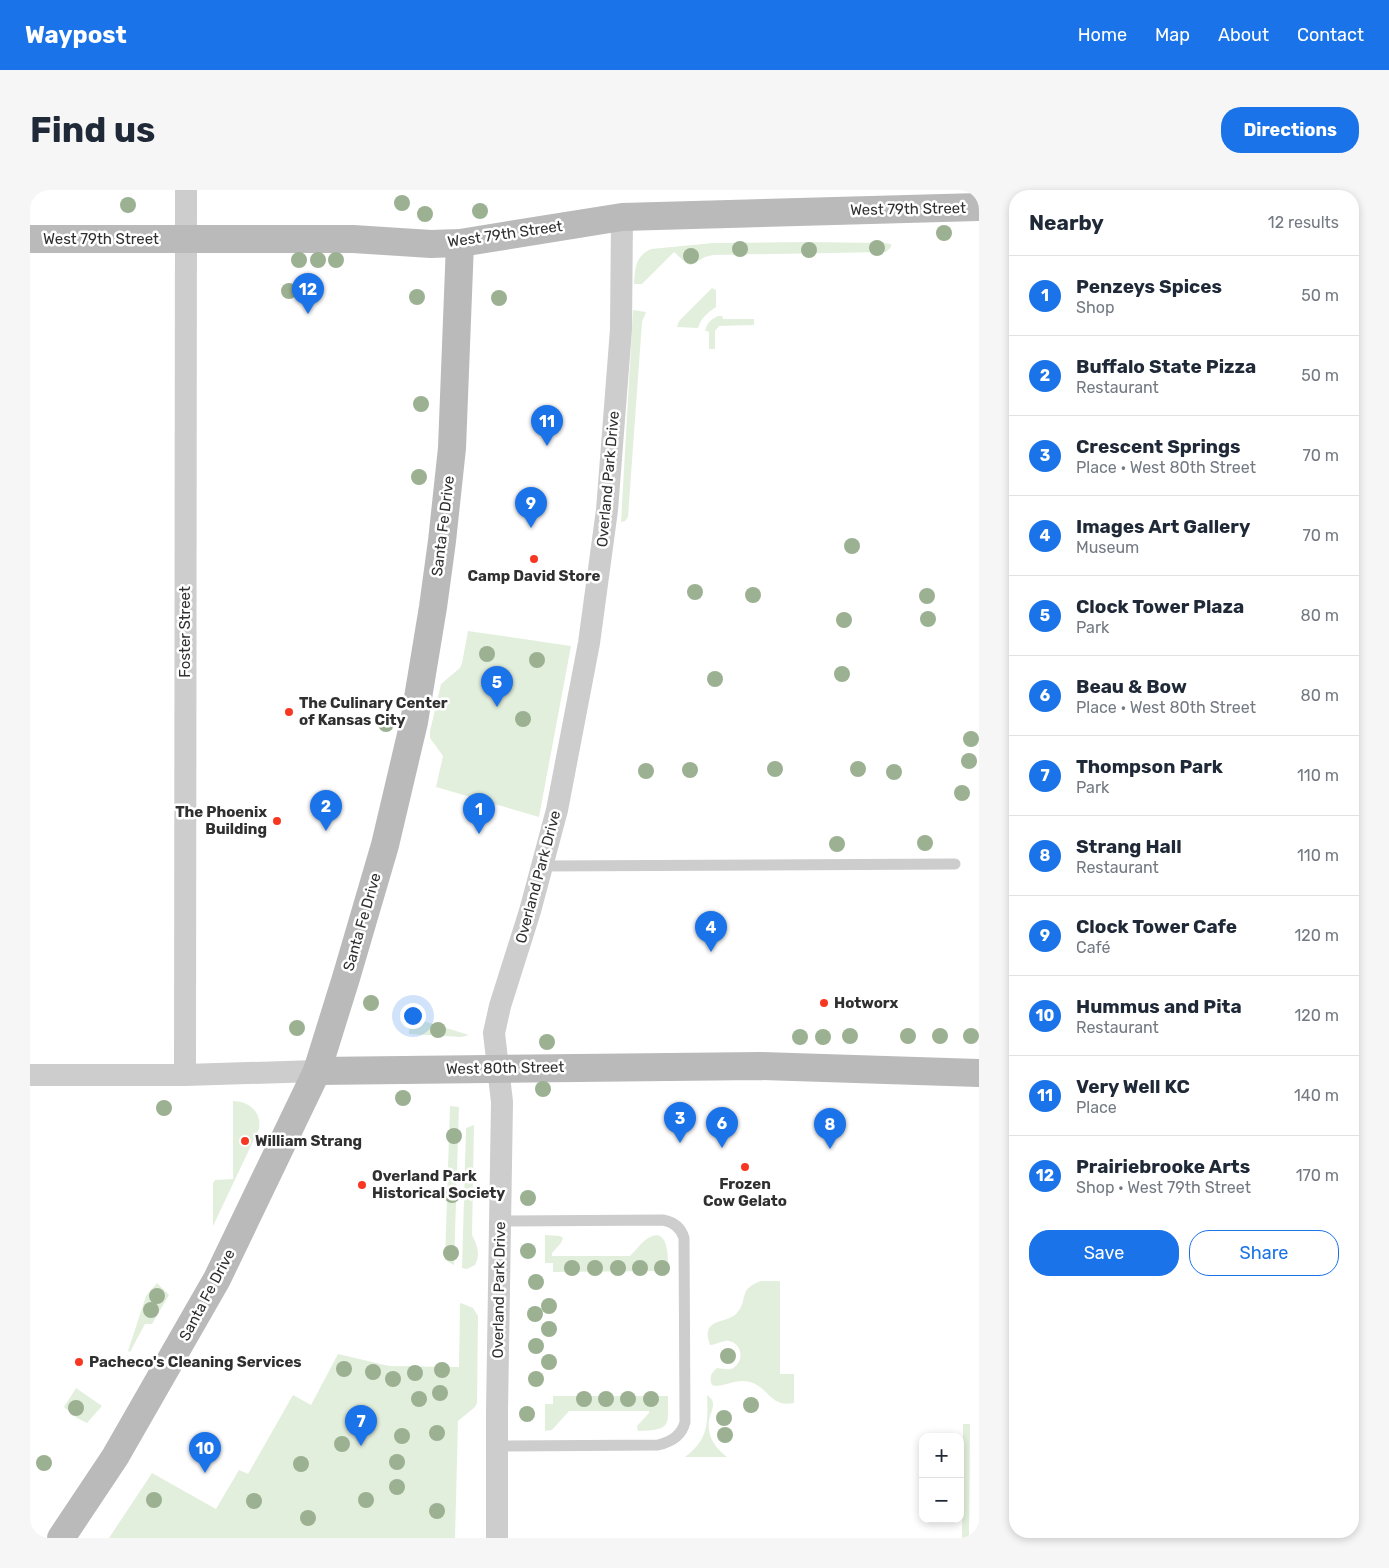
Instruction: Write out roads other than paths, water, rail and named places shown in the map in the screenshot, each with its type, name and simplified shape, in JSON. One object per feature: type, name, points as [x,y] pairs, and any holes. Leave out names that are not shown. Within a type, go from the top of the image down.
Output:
[{"type":"main road","name":"West 79th Street","points":[[30,239],[353,239],[431,244],[460,243],[622,217],[979,207]]},
{"type":"main road","name":"Santa Fe Drive","points":[[61,1538],[115,1457],[217,1279],[317,1071],[385,845],[414,722],[433,608],[452,448],[460,243]]},
{"type":"main road","name":"West 80th Street","points":[[317,1071],[760,1066],[979,1073]]},
{"type":"street","name":"Foster Street","points":[[185,1075],[186,190]]},
{"type":"street","name":"Overland Park Drive","points":[[497,1538],[502,1102],[494,1033],[495,1023],[530,911],[557,810],[590,643],[607,510],[621,329],[622,217]]},
{"type":"street","name":"West 80th Street","points":[[30,1075],[185,1075],[317,1071]]},
{"type":"lane","points":[[542,866],[955,864]]},
{"type":"lane","points":[[497,1446],[658,1445],[666,1443],[678,1434],[684,1427],[685,1422],[684,1238],[679,1228],[664,1220],[500,1220]]},
{"type":"place","name":"Prairiebrooke Arts","points":[[308,314]]},
{"type":"place","name":"Very Well KC","points":[[547,446]]},
{"type":"place","name":"Clock Tower Cafe","points":[[531,528]]},
{"type":"place","name":"Camp David Store","points":[[534,559]]},
{"type":"place","name":"Clock Tower Plaza","points":[[497,707]]},
{"type":"place","name":"The Culinary Center of Kansas City","points":[[289,712]]},
{"type":"place","name":"The Phoenix Building","points":[[277,821]]},
{"type":"place","name":"Buffalo State Pizza","points":[[326,831]]},
{"type":"place","name":"Penzeys Spices","points":[[479,834]]},
{"type":"place","name":"Images Art Gallery","points":[[711,952]]},
{"type":"place","name":"Hotworx","points":[[824,1003]]},
{"type":"place","name":"William Strang","points":[[245,1141]]},
{"type":"place","name":"Crescent Springs","points":[[680,1143]]},
{"type":"place","name":"Beau & Bow","points":[[722,1148]]},
{"type":"place","name":"Strang Hall","points":[[830,1149]]},
{"type":"place","name":"Frozen Cow Gelato","points":[[745,1167]]},
{"type":"place","name":"Overland Park Historical Society","points":[[362,1185]]},
{"type":"place","name":"Pacheco's Cleaning Services","points":[[79,1362]]},
{"type":"place","name":"Thompson Park","points":[[361,1446]]},
{"type":"place","name":"Hummus and Pita","points":[[205,1473]]}]
